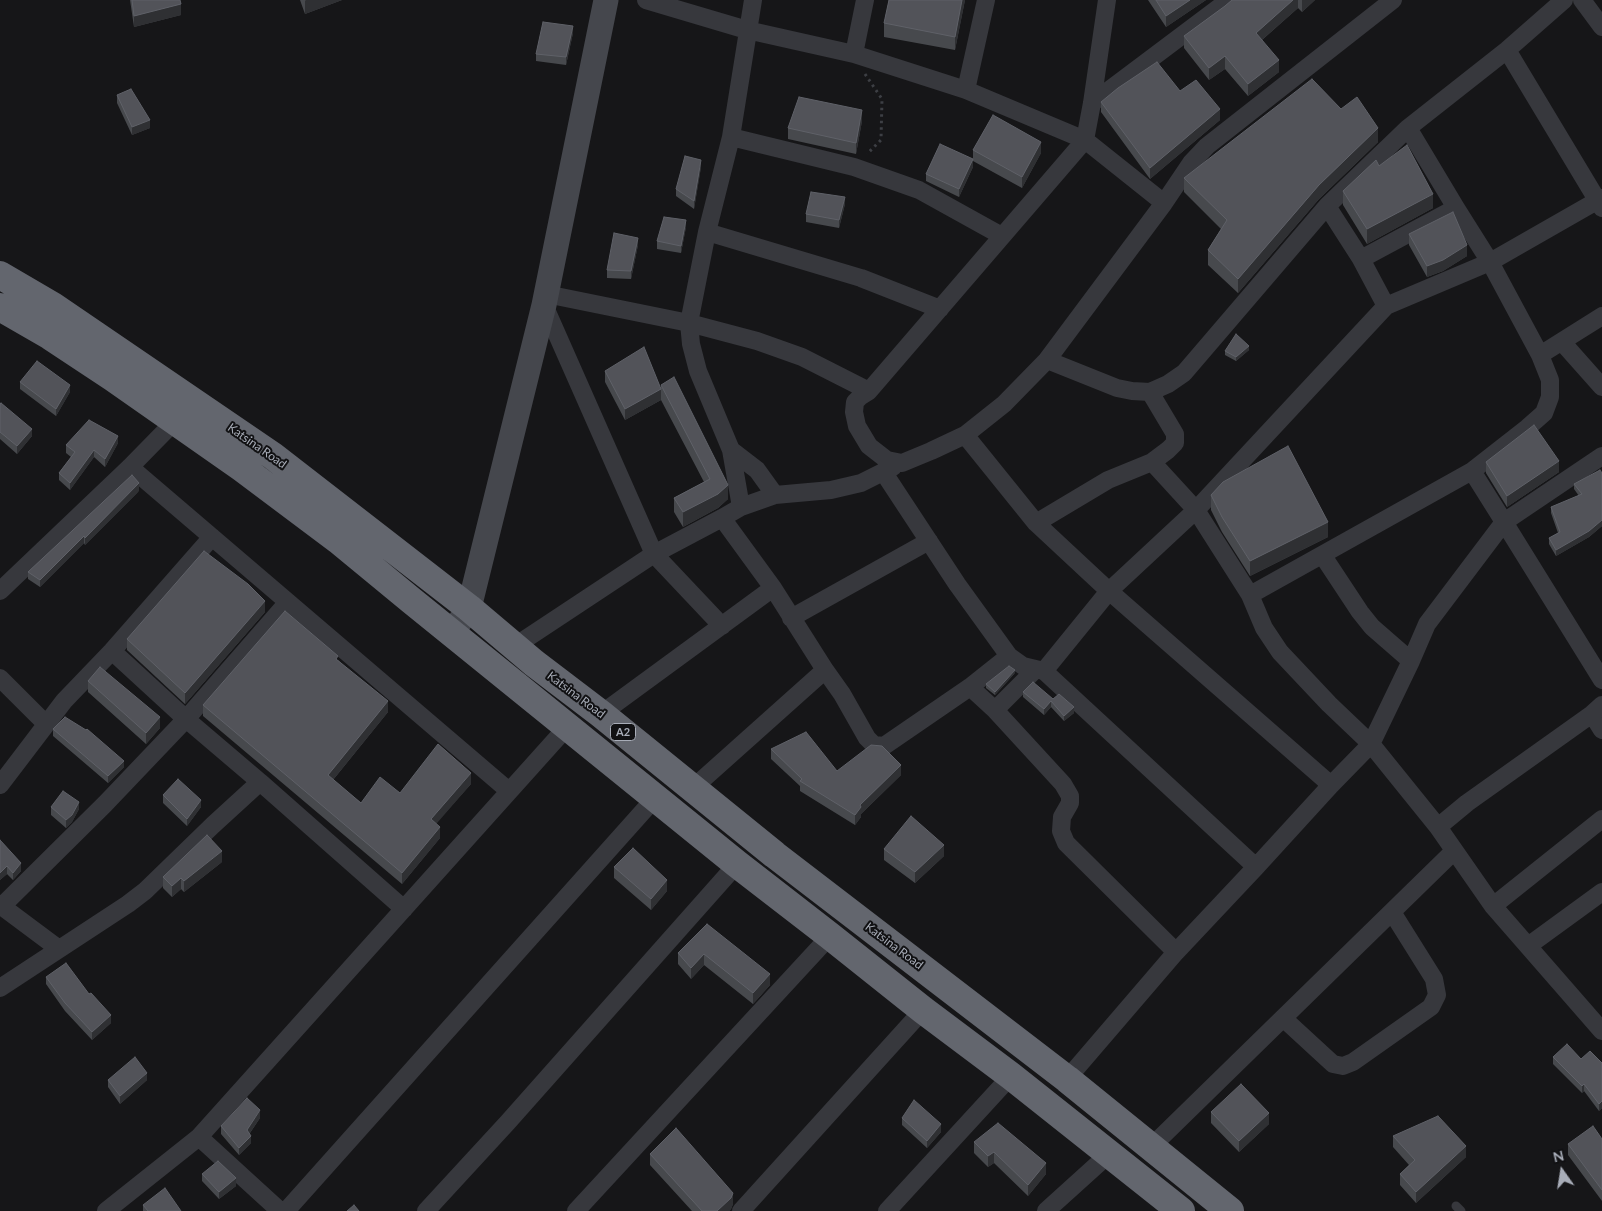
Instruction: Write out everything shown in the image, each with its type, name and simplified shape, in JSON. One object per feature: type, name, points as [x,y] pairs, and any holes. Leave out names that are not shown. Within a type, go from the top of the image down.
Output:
[{"type":"highway","name":"Katsina Road","points":[[0,275],[54,306],[273,456],[469,608],[534,663],[602,714],[775,855],[1152,1146],[1230,1211]]},
{"type":"highway","name":"A2","points":[[0,307],[50,336],[175,421],[242,468],[338,540],[737,864],[1181,1211]]},
{"type":"main road","points":[[452,633],[469,608],[545,299],[606,0]]},
{"type":"street","points":[[646,0],[747,30],[966,90],[1085,140],[1164,203]]},
{"type":"street","points":[[741,507],[731,450],[698,371],[691,344],[689,323],[707,232],[731,137],[753,0]]},
{"type":"street","points":[[857,60],[865,0]]},
{"type":"street","points":[[966,90],[986,0]]},
{"type":"street","points":[[902,462],[887,460],[869,446],[857,426],[854,412],[855,402],[869,391],[1085,140],[1106,0]]},
{"type":"street","points":[[1092,103],[1229,0]]},
{"type":"street","points":[[516,646],[654,554],[741,507],[775,495],[831,490],[861,483],[884,473],[902,462],[965,435],[1004,404],[1047,360],[1164,203],[1191,163],[1206,146],[1393,0]]},
{"type":"street","points":[[1047,360],[1117,388],[1132,391],[1150,392],[1168,384],[1184,373],[1327,206],[1408,128],[1507,50],[1564,0]]},
{"type":"street","points":[[1582,0],[1602,27]]},
{"type":"street","points":[[995,710],[1040,670],[1109,591],[1196,510],[1386,306],[1490,262],[1600,202],[1507,50]]},
{"type":"street","points":[[1250,595],[1323,556],[1472,471],[1528,428],[1544,413],[1550,398],[1550,380],[1540,355],[1490,262],[1408,128]]},
{"type":"street","points":[[731,137],[854,167],[920,190],[1002,236]]},
{"type":"street","points":[[1327,206],[1361,259],[1386,306]]},
{"type":"street","points":[[1361,259],[1456,208]]},
{"type":"street","points":[[707,232],[862,278],[940,309]]},
{"type":"street","points":[[545,299],[689,323],[757,341],[802,358],[869,391]]},
{"type":"street","points":[[545,299],[654,554],[722,626]]},
{"type":"street","points":[[1540,355],[1602,316]]},
{"type":"street","points":[[1562,342],[1602,387]]},
{"type":"street","points":[[1036,523],[1108,480],[1152,462],[1175,443],[1175,434],[1150,392]]},
{"type":"street","points":[[0,591],[130,467],[175,421]]},
{"type":"street","points":[[965,435],[1036,523],[1109,591],[1331,785]]},
{"type":"street","points":[[731,450],[757,470],[775,495]]},
{"type":"street","points":[[1067,1079],[1176,952],[1371,744],[1412,662],[1427,624],[1504,522],[1602,456]]},
{"type":"street","points":[[1152,462],[1196,510],[1250,595],[1264,628],[1280,652],[1329,704],[1371,744],[1438,827],[1493,906],[1598,1020]]},
{"type":"street","points":[[130,467],[509,791]]},
{"type":"street","points":[[1472,471],[1602,680]]},
{"type":"street","points":[[884,473],[957,584],[1009,656],[1023,666],[1040,670],[1256,867]]},
{"type":"street","points":[[722,518],[773,588],[842,694],[860,728],[874,745],[884,746],[970,688],[1009,656]]},
{"type":"street","points":[[0,785],[64,701],[112,651],[212,537]]},
{"type":"street","points":[[791,618],[929,541]]},
{"type":"street","points":[[1323,556],[1372,627],[1412,662]]},
{"type":"street","points":[[602,714],[773,588]]},
{"type":"street","points":[[59,949],[1,905],[105,804],[186,719],[288,602]]},
{"type":"street","points":[[112,651],[186,719],[404,909]]},
{"type":"street","points":[[693,788],[825,670]]},
{"type":"street","points":[[0,678],[46,724]]},
{"type":"street","points":[[970,688],[995,710],[1063,784],[1070,796],[1070,803],[1062,817],[1061,831],[1066,843],[1176,952]]},
{"type":"street","points":[[1438,827],[1467,803],[1597,709],[1602,730]]},
{"type":"street","points":[[106,1211],[199,1137],[567,727]]},
{"type":"street","points":[[0,988],[145,891],[260,782]]},
{"type":"street","points":[[286,1211],[656,798]]},
{"type":"street","points":[[1493,906],[1602,819]]},
{"type":"street","points":[[1152,1146],[1454,851]]},
{"type":"street","points":[[426,1211],[508,1122],[737,864]]},
{"type":"street","points":[[1528,946],[1602,892]]},
{"type":"street","points":[[1283,1018],[1333,1064],[1343,1066],[1353,1062],[1431,1007],[1437,995],[1434,979],[1392,912]]},
{"type":"street","points":[[576,1211],[830,936]]},
{"type":"street","points":[[741,1211],[923,1010]]},
{"type":"street","points":[[887,1211],[1010,1076]]},
{"type":"street","points":[[199,1137],[280,1211]]},
{"type":"street","points":[[1046,1211],[1109,1154]]},
{"type":"path","points":[[854,167],[881,140],[882,99],[857,60]]},
{"type":"building","points":[[132,0],[180,0],[181,4],[134,16]]},
{"type":"building","points":[[889,0],[962,0],[955,37],[884,23]]},
{"type":"building","points":[[1156,0],[1190,0],[1166,16]]},
{"type":"building","points":[[1232,0],[1293,0],[1256,33],[1279,60],[1248,84],[1225,56],[1209,68],[1184,36]]},
{"type":"building","points":[[543,22],[573,26],[566,57],[536,54]]},
{"type":"building","points":[[1157,62],[1180,91],[1196,80],[1220,109],[1150,168],[1101,102],[1118,88]]},
{"type":"building","points":[[1312,79],[1341,109],[1357,97],[1378,128],[1319,185],[1238,279],[1208,250],[1227,220],[1184,178]]},
{"type":"building","points":[[131,89],[150,120],[132,127],[117,95]]},
{"type":"building","points":[[799,97],[862,110],[856,143],[788,128]]},
{"type":"building","points":[[993,115],[1041,142],[1022,177],[973,150]]},
{"type":"building","points":[[940,144],[973,159],[959,189],[926,174]]},
{"type":"building","points":[[1407,145],[1433,194],[1367,229],[1343,191],[1376,160],[1379,166]]},
{"type":"building","points":[[685,156],[701,160],[694,201],[676,189]]},
{"type":"building","points":[[811,192],[845,197],[839,220],[806,214]]},
{"type":"building","points":[[1453,212],[1467,245],[1443,260],[1427,266],[1409,234]]},
{"type":"building","points":[[664,217],[686,220],[681,246],[657,241]]},
{"type":"building","points":[[614,233],[638,238],[631,271],[607,270]]},
{"type":"building","points":[[1236,334],[1249,346],[1236,357],[1225,351]]},
{"type":"building","points":[[644,347],[661,389],[625,409],[605,371]]},
{"type":"building","points":[[37,361],[70,385],[56,409],[20,382]]},
{"type":"building","points":[[674,377],[728,485],[718,494],[683,512],[674,498],[710,479],[661,385]]},
{"type":"building","points":[[1,403],[32,429],[17,446],[0,432]]},
{"type":"building","points":[[89,420],[118,436],[105,459],[94,450],[70,483],[59,473],[75,452],[66,445]]},
{"type":"building","points":[[1534,425],[1559,461],[1507,496],[1486,462]]},
{"type":"building","points":[[1288,446],[1328,522],[1250,561],[1222,517],[1211,495],[1223,482]]},
{"type":"building","points":[[1600,470],[1602,473],[1602,520],[1589,531],[1556,550],[1549,538],[1560,532],[1551,507],[1582,494],[1574,484]]},
{"type":"building","points":[[132,475],[139,483],[40,580],[28,572]]},
{"type":"building","points":[[204,551],[248,584],[265,601],[185,693],[127,639]]},
{"type":"building","points":[[285,611],[338,656],[336,659],[388,701],[328,775],[361,803],[380,777],[400,793],[438,744],[471,773],[431,819],[440,827],[402,873],[203,705]]},
{"type":"building","points":[[1009,666],[1015,670],[995,692],[986,684]]},
{"type":"building","points":[[100,667],[160,717],[146,733],[88,681]]},
{"type":"building","points":[[1033,682],[1053,699],[1059,694],[1074,707],[1064,716],[1051,701],[1044,709],[1023,692]]},
{"type":"building","points":[[65,717],[87,729],[124,761],[108,776],[53,729]]},
{"type":"building","points":[[806,732],[837,771],[871,745],[882,746],[901,765],[860,805],[861,807],[855,815],[800,781],[802,779],[771,749]]},
{"type":"building","points":[[178,779],[201,800],[187,819],[163,795]]},
{"type":"building","points":[[63,791],[79,802],[72,815],[66,820],[51,807]]},
{"type":"building","points":[[911,816],[944,845],[915,872],[884,849]]},
{"type":"building","points":[[207,835],[222,851],[184,881],[181,878],[172,886],[163,877]]},
{"type":"building","points":[[0,840],[21,863],[13,873],[7,866],[0,873]]},
{"type":"building","points":[[633,848],[667,880],[651,899],[614,867]]},
{"type":"building","points":[[707,924],[770,974],[753,993],[704,954],[691,968],[678,953]]},
{"type":"building","points":[[66,963],[89,994],[91,993],[111,1015],[92,1032],[65,1003],[46,977]]},
{"type":"building","points":[[1567,1044],[1581,1059],[1590,1051],[1602,1063],[1602,1101],[1599,1104],[1584,1084],[1582,1086],[1553,1057]]},
{"type":"building","points":[[135,1057],[147,1073],[120,1096],[108,1080]]},
{"type":"building","points":[[1241,1084],[1269,1113],[1239,1141],[1211,1112]]},
{"type":"building","points":[[247,1098],[260,1110],[247,1130],[251,1136],[239,1148],[221,1126]]},
{"type":"building","points":[[914,1100],[941,1124],[927,1141],[902,1118]]},
{"type":"building","points":[[1438,1116],[1466,1146],[1416,1192],[1400,1174],[1415,1160],[1393,1136]]},
{"type":"building","points":[[998,1123],[1046,1163],[1028,1185],[994,1152],[988,1156],[974,1142]]},
{"type":"building","points":[[1593,1126],[1602,1139],[1602,1190],[1568,1144]]},
{"type":"building","points":[[676,1128],[733,1193],[731,1198],[717,1211],[702,1211],[650,1154]]},
{"type":"building","points":[[218,1161],[236,1178],[219,1192],[202,1174]]},
{"type":"building","points":[[165,1188],[181,1211],[148,1211],[143,1205]]},
{"type":"building","points":[[354,1205],[359,1211],[347,1211]]}]
